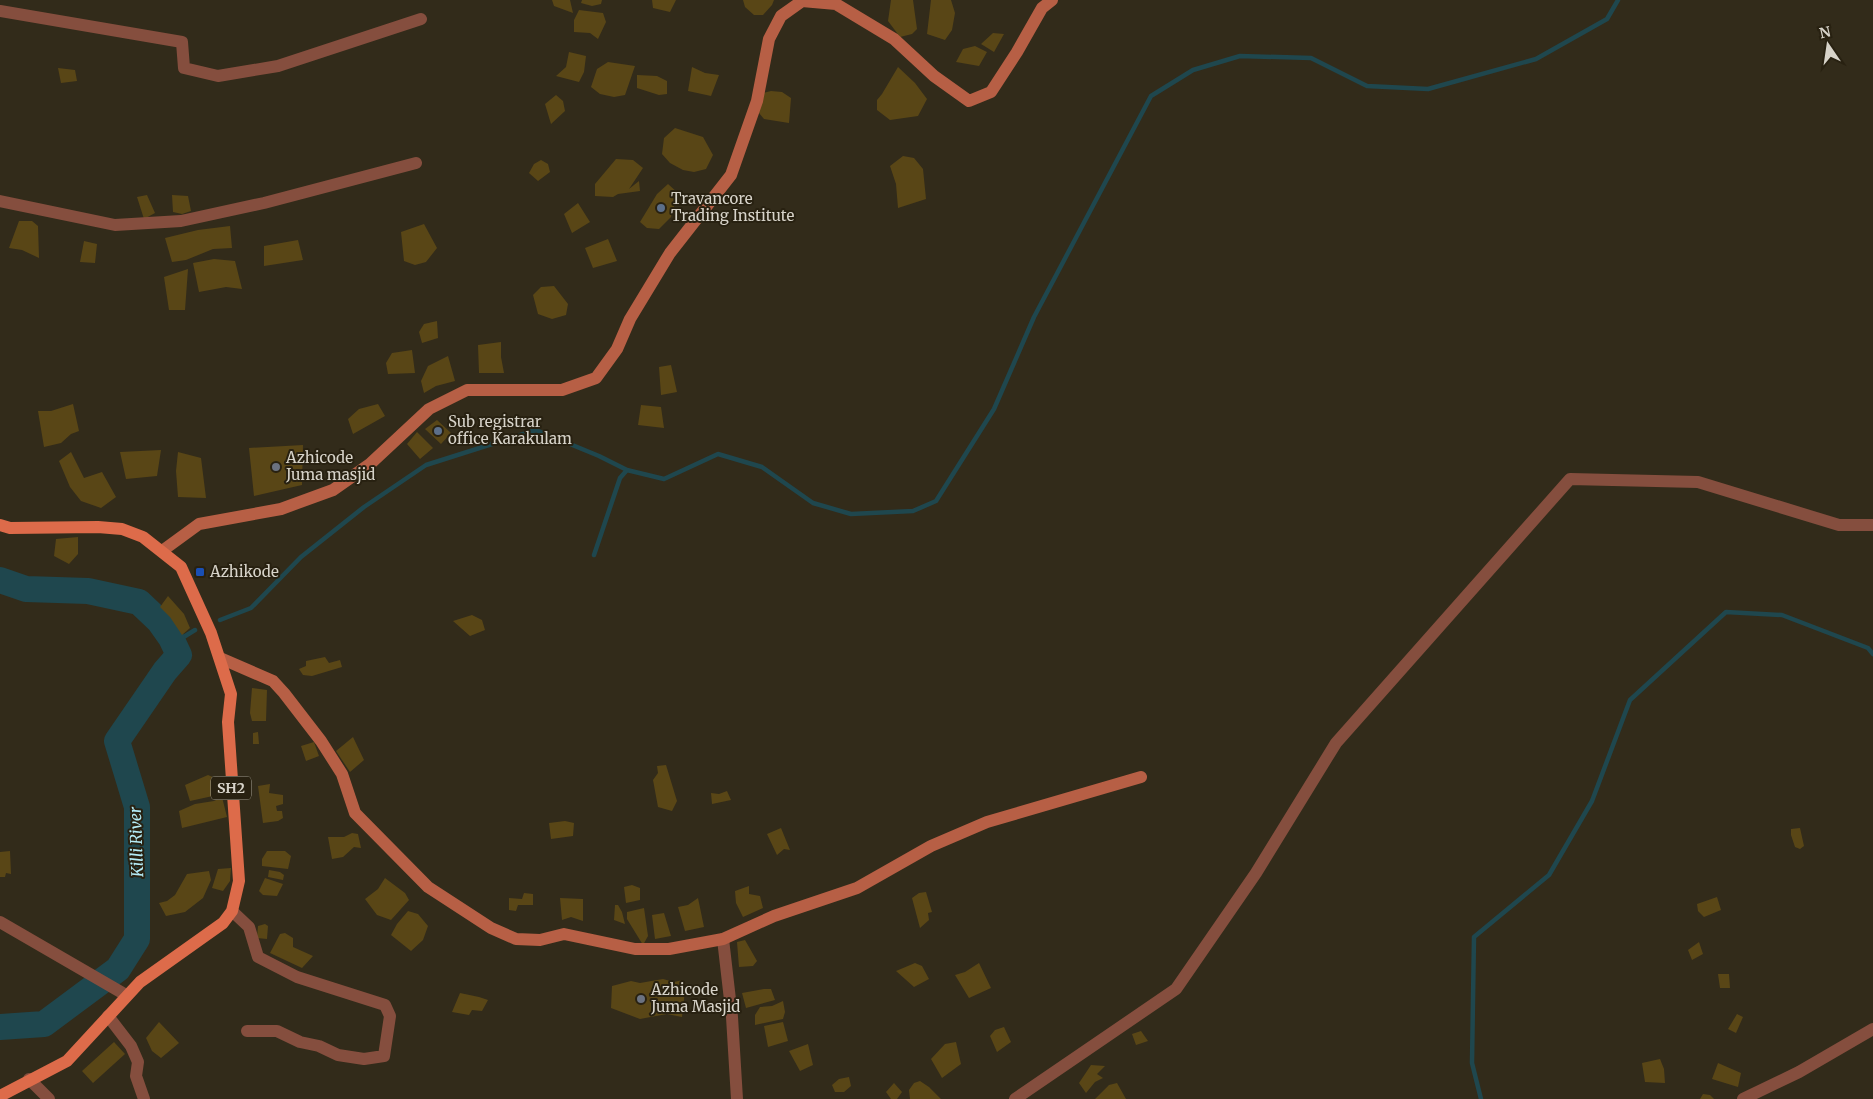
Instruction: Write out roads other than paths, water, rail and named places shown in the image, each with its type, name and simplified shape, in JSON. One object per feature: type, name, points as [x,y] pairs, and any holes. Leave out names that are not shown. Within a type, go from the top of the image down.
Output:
[{"type":"main road","name":"SH2","points":[[0,525],[10,528],[98,527],[122,529],[143,537],[180,567],[211,634],[231,694],[228,722],[239,881],[232,911]]},
{"type":"main road","points":[[0,1096],[29,1079],[67,1061],[140,982],[192,943],[223,923],[232,911]]},
{"type":"street","points":[[162,551],[199,524],[281,509],[333,490],[370,464],[429,408],[467,390],[562,390],[596,378],[617,349],[630,319],[670,253],[731,175],[757,101],[769,39],[781,16],[802,1],[836,4],[894,39],[934,76],[969,101],[990,92],[1017,52],[1042,8],[1052,0]]},
{"type":"street","points":[[0,11],[112,32],[182,42],[184,68],[218,76],[278,66],[421,19]]},
{"type":"street","points":[[0,201],[115,224],[182,221],[264,203],[416,163]]},
{"type":"street","points":[[1015,1099],[1176,989],[1256,873],[1336,743],[1570,479],[1698,482],[1839,525],[1873,524]]},
{"type":"street","points":[[220,658],[272,682],[321,741],[342,774],[355,813],[428,887],[492,928],[516,939],[540,940],[564,934],[635,949],[669,949],[723,939],[774,916],[857,888],[931,846],[988,822],[1141,777]]},
{"type":"street","points":[[232,911],[249,927],[255,940],[258,957],[297,977],[385,1005],[390,1016],[384,1056],[364,1059],[338,1055],[319,1046],[300,1042],[277,1031],[247,1031]]},
{"type":"street","points":[[0,922],[126,995]]},
{"type":"street","points":[[723,939],[732,1017],[737,1099]]},
{"type":"street","points":[[108,1016],[131,1046],[138,1062],[136,1076],[144,1099]]},
{"type":"street","points":[[1743,1099],[1799,1072],[1873,1029]]},
{"type":"street","points":[[29,1079],[48,1099]]},
{"type":"waterway","points":[[627,470],[664,479],[718,454],[762,467],[813,503],[851,514],[913,511],[936,501],[994,409],[1034,317],[1151,96],[1193,70],[1240,56],[1311,58],[1367,86],[1428,89],[1536,59],[1607,19],[1618,0]]},
{"type":"waterway","points":[[220,620],[251,608],[301,557],[364,507],[426,465],[536,430],[599,456],[627,470],[620,478],[594,555]]},
{"type":"waterway","name":"Killi River","points":[[0,580],[26,589],[88,591],[139,602],[159,621],[171,638],[179,655],[165,671],[117,741],[137,807],[137,939],[118,969],[44,1024],[0,1027]]},
{"type":"waterway","points":[[1481,1099],[1472,1063],[1474,937],[1549,875],[1592,801],[1630,700],[1726,612],[1782,615],[1868,648],[1873,654]]},
{"type":"waterway","points":[[163,627],[175,631],[182,638],[195,630]]},
{"type":"place","name":"Travancore Trading Institute","points":[[661,208]]},
{"type":"place","name":"Sub registrar office Karakulam","points":[[438,431]]},
{"type":"place","name":"Azhicode Juma masjid","points":[[276,467]]},
{"type":"place","name":"Azhikode","points":[[200,572]]},
{"type":"place","name":"Azhicode Juma Masjid","points":[[641,999]]}]
